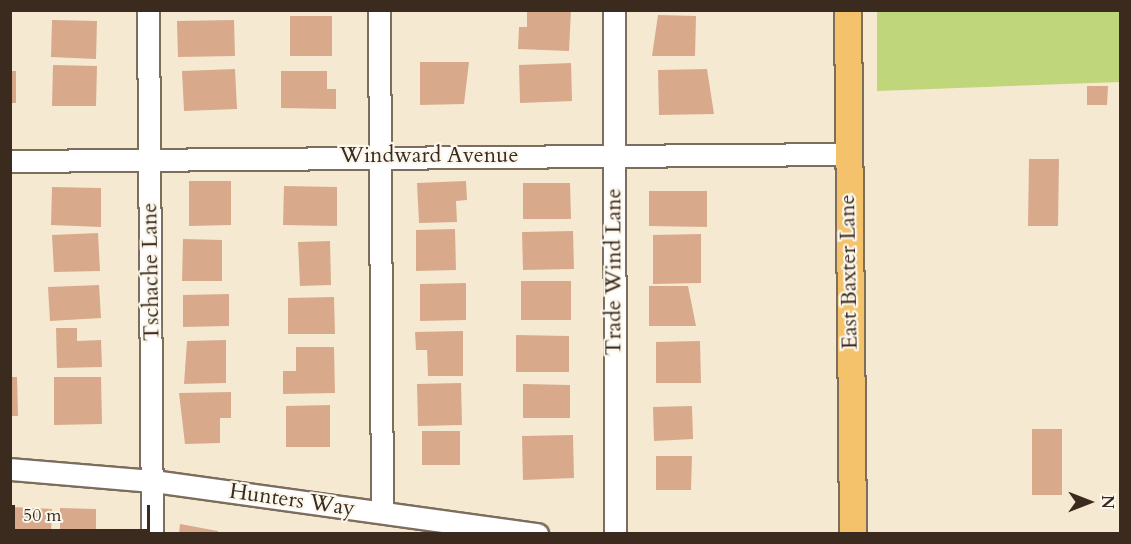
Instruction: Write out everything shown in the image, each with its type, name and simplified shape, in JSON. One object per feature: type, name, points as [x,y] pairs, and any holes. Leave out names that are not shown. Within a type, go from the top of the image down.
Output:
[{"type":"main road","name":"East Baxter Lane","points":[[848,10],[853,534]]},
{"type":"street","name":"Tschache Lane","points":[[148,10],[154,481],[152,534]]},
{"type":"street","points":[[379,10],[382,512]]},
{"type":"street","name":"Trade Wind Lane","points":[[614,10],[615,534]]},
{"type":"street","name":"Windward Avenue","points":[[10,161],[150,157],[848,154]]},
{"type":"street","name":"Hunters Way","points":[[10,469],[154,481],[537,534]]},
{"type":"green space","points":[[877,11],[1120,11],[1120,82],[877,91]]},
{"type":"building","points":[[527,10],[571,10],[569,51],[518,49],[519,27],[527,27]]},
{"type":"building","points":[[658,15],[696,16],[695,56],[652,56]]},
{"type":"building","points":[[290,16],[332,16],[332,56],[290,56]]},
{"type":"building","points":[[52,20],[97,21],[96,59],[51,57]]},
{"type":"building","points":[[234,20],[235,56],[178,57],[177,21]]},
{"type":"building","points":[[420,62],[469,62],[464,104],[420,105]]},
{"type":"building","points":[[571,63],[572,101],[520,103],[519,65]]},
{"type":"building","points":[[53,65],[97,66],[96,106],[52,106]]},
{"type":"building","points":[[235,69],[237,109],[184,111],[182,71]]},
{"type":"building","points":[[707,69],[714,114],[659,115],[658,70]]},
{"type":"building","points":[[10,71],[16,71],[16,103],[10,103]]},
{"type":"building","points":[[281,71],[327,71],[327,89],[336,89],[336,109],[281,108]]},
{"type":"building","points":[[1087,86],[1108,86],[1107,105],[1087,105]]},
{"type":"building","points":[[1029,159],[1059,159],[1058,226],[1028,226]]},
{"type":"building","points":[[189,181],[231,181],[231,225],[189,226]]},
{"type":"building","points":[[466,181],[467,200],[456,201],[457,222],[419,223],[417,183]]},
{"type":"building","points":[[523,183],[570,183],[571,219],[523,219]]},
{"type":"building","points":[[284,186],[337,187],[337,226],[283,225]]},
{"type":"building","points":[[52,187],[101,188],[101,227],[51,225]]},
{"type":"building","points":[[649,191],[707,191],[707,227],[649,226]]},
{"type":"building","points":[[455,229],[456,270],[416,271],[416,230]]},
{"type":"building","points":[[573,231],[574,269],[523,270],[522,232]]},
{"type":"building","points":[[98,233],[100,271],[54,272],[52,235]]},
{"type":"building","points":[[701,234],[701,283],[653,284],[653,235]]},
{"type":"building","points":[[183,239],[222,240],[222,281],[182,281]]},
{"type":"building","points":[[330,241],[331,285],[300,286],[298,242]]},
{"type":"building","points":[[521,281],[571,281],[571,320],[521,320]]},
{"type":"building","points":[[466,283],[466,320],[420,321],[420,284]]},
{"type":"building","points":[[99,285],[101,318],[50,321],[48,287]]},
{"type":"building","points":[[649,286],[688,286],[696,326],[649,326]]},
{"type":"building","points":[[229,294],[229,326],[183,327],[183,295]]},
{"type":"building","points":[[334,297],[335,334],[288,334],[288,298]]},
{"type":"building","points":[[56,328],[77,328],[77,341],[101,340],[102,367],[57,368]]},
{"type":"building","points":[[463,331],[463,376],[428,376],[427,350],[416,350],[415,332]]},
{"type":"building","points":[[516,335],[569,336],[569,372],[516,372]]},
{"type":"building","points":[[226,340],[226,383],[184,384],[187,341]]},
{"type":"building","points":[[700,341],[701,383],[656,383],[656,342]]},
{"type":"building","points":[[296,347],[334,347],[335,393],[283,394],[283,371],[296,371]]},
{"type":"building","points":[[10,377],[17,377],[18,416],[10,416]]},
{"type":"building","points":[[54,377],[101,377],[102,424],[54,425]]},
{"type":"building","points":[[461,383],[462,425],[418,426],[417,384]]},
{"type":"building","points":[[523,384],[570,385],[570,418],[523,418]]},
{"type":"building","points":[[231,392],[231,418],[220,418],[220,443],[185,444],[179,393]]},
{"type":"building","points":[[330,405],[330,447],[286,447],[286,406]]},
{"type":"building","points":[[692,406],[693,439],[654,441],[653,407]]},
{"type":"building","points":[[1032,429],[1062,429],[1062,495],[1032,495]]},
{"type":"building","points":[[422,431],[460,431],[460,465],[422,465]]},
{"type":"building","points":[[573,435],[574,478],[523,480],[522,436]]},
{"type":"building","points":[[656,456],[692,456],[691,490],[656,490]]},
{"type":"building","points":[[12,507],[52,509],[51,534],[11,534]]},
{"type":"building","points":[[60,508],[96,509],[96,530],[102,534],[60,534]]},
{"type":"building","points":[[180,524],[218,531],[218,534],[179,534]]}]
